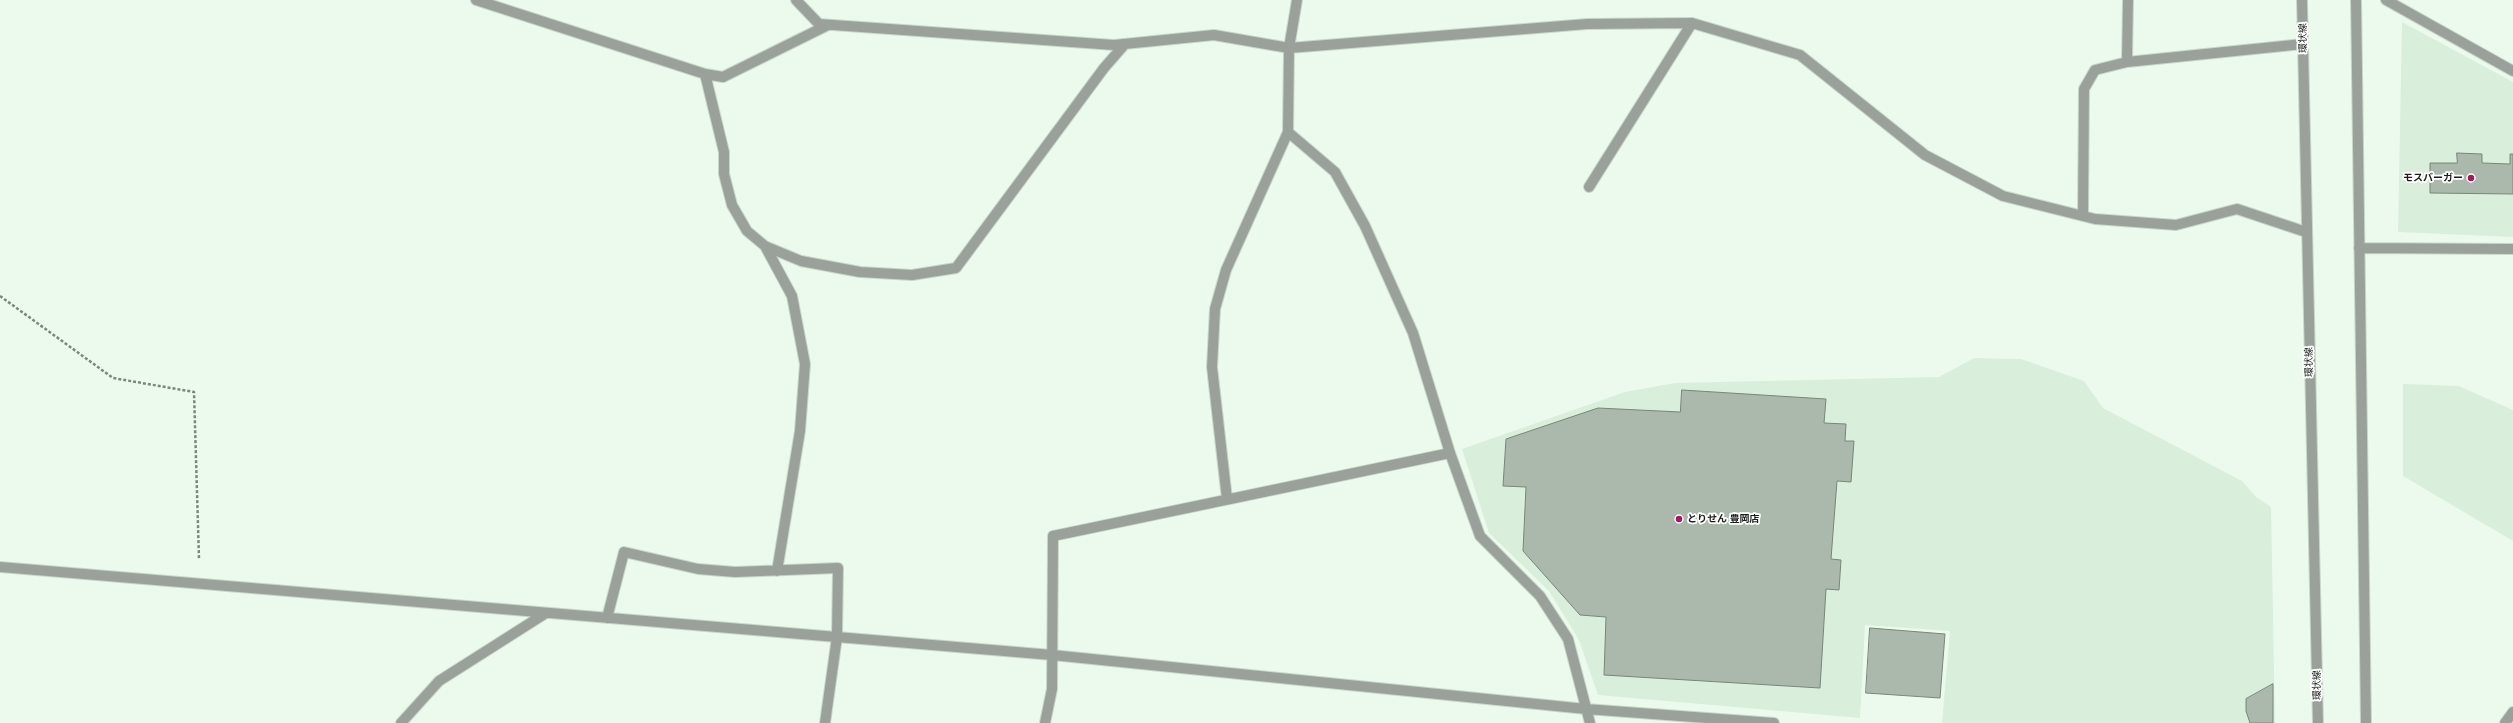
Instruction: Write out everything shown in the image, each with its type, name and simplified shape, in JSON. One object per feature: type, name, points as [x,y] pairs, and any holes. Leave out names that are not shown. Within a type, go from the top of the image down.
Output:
[{"type":"street","points":[[476,0],[705,74],[723,77],[828,25]]},
{"type":"street","points":[[796,0],[819,24],[1125,44],[1214,35],[1289,48],[1587,24],[1692,23],[1800,55],[1925,155],[2003,196],[2095,219],[2176,225],[2237,209],[2306,232]]},
{"type":"street","points":[[1227,498],[1212,367],[1215,309],[1226,270],[1288,132],[1289,48],[1297,0]]},
{"type":"street","points":[[2127,62],[2128,0]]},
{"type":"street","name":"環状線","points":[[2302,0],[2318,723]]},
{"type":"street","points":[[2356,0],[2366,723]]},
{"type":"street","points":[[2386,0],[2513,71]]},
{"type":"street","points":[[1589,187],[1692,23]]},
{"type":"street","points":[[705,74],[724,152],[724,174],[732,205],[747,231],[766,246],[801,261],[860,272],[912,275],[956,268],[1104,68],[1125,44]]},
{"type":"street","points":[[2083,216],[2084,89],[2095,70],[2127,62],[2303,44]]},
{"type":"street","points":[[1288,132],[1335,172],[1365,226],[1413,333],[1450,453],[1480,536],[1540,596],[1568,639],[1590,723]]},
{"type":"street","points":[[766,246],[792,296],[805,364],[800,431],[777,571]]},
{"type":"street","points":[[2359,248],[2513,249]]},
{"type":"street","points":[[1045,723],[1052,689],[1053,536],[1227,498],[1450,453]]},
{"type":"street","points":[[607,618],[624,552],[698,569],[735,572],[838,568],[837,637],[825,723]]},
{"type":"street","points":[[0,567],[1052,655],[1586,709],[1774,723]]},
{"type":"street","points":[[401,723],[439,681],[546,613]]},
{"type":"street","points":[[2505,723],[2513,712]]},
{"type":"path","points":[[0,296],[113,378],[194,392],[200,584]]},
{"type":"shaded area","points":[[2402,22],[2513,82],[2513,237],[2398,232]]},
{"type":"shaded area","points":[[1974,358],[2021,359],[2084,381],[2103,408],[2242,481],[2256,497],[2271,507],[2275,723],[1942,723],[1950,631],[1865,625],[1860,718],[1598,695],[1579,640],[1549,591],[1489,533],[1462,449],[1625,392],[1675,383],[1939,377]]},
{"type":"shaded area","points":[[2403,384],[2459,386],[2513,410],[2513,541],[2403,476]]},
{"type":"building","name":"モスバーガー","points":[[2457,153],[2482,154],[2482,163],[2510,164],[2510,154],[2513,154],[2513,194],[2430,193],[2430,163],[2457,163]]},
{"type":"building","name":"とりせん 豊岡店","points":[[1682,390],[1826,399],[1824,423],[1846,424],[1845,441],[1854,441],[1851,482],[1837,481],[1831,559],[1841,560],[1839,590],[1826,589],[1820,688],[1604,675],[1606,617],[1580,615],[1523,551],[1526,487],[1503,486],[1506,439],[1598,408],[1680,412]]},
{"type":"building","points":[[1870,628],[1945,634],[1940,698],[1866,693]]},
{"type":"building","points":[[2273,684],[2273,723],[2250,723],[2246,711],[2246,699]]},
{"type":"place","name":"モスバーガー","points":[[2471,178]]},
{"type":"place","name":"とりせん 豊岡店","points":[[1679,519]]}]
